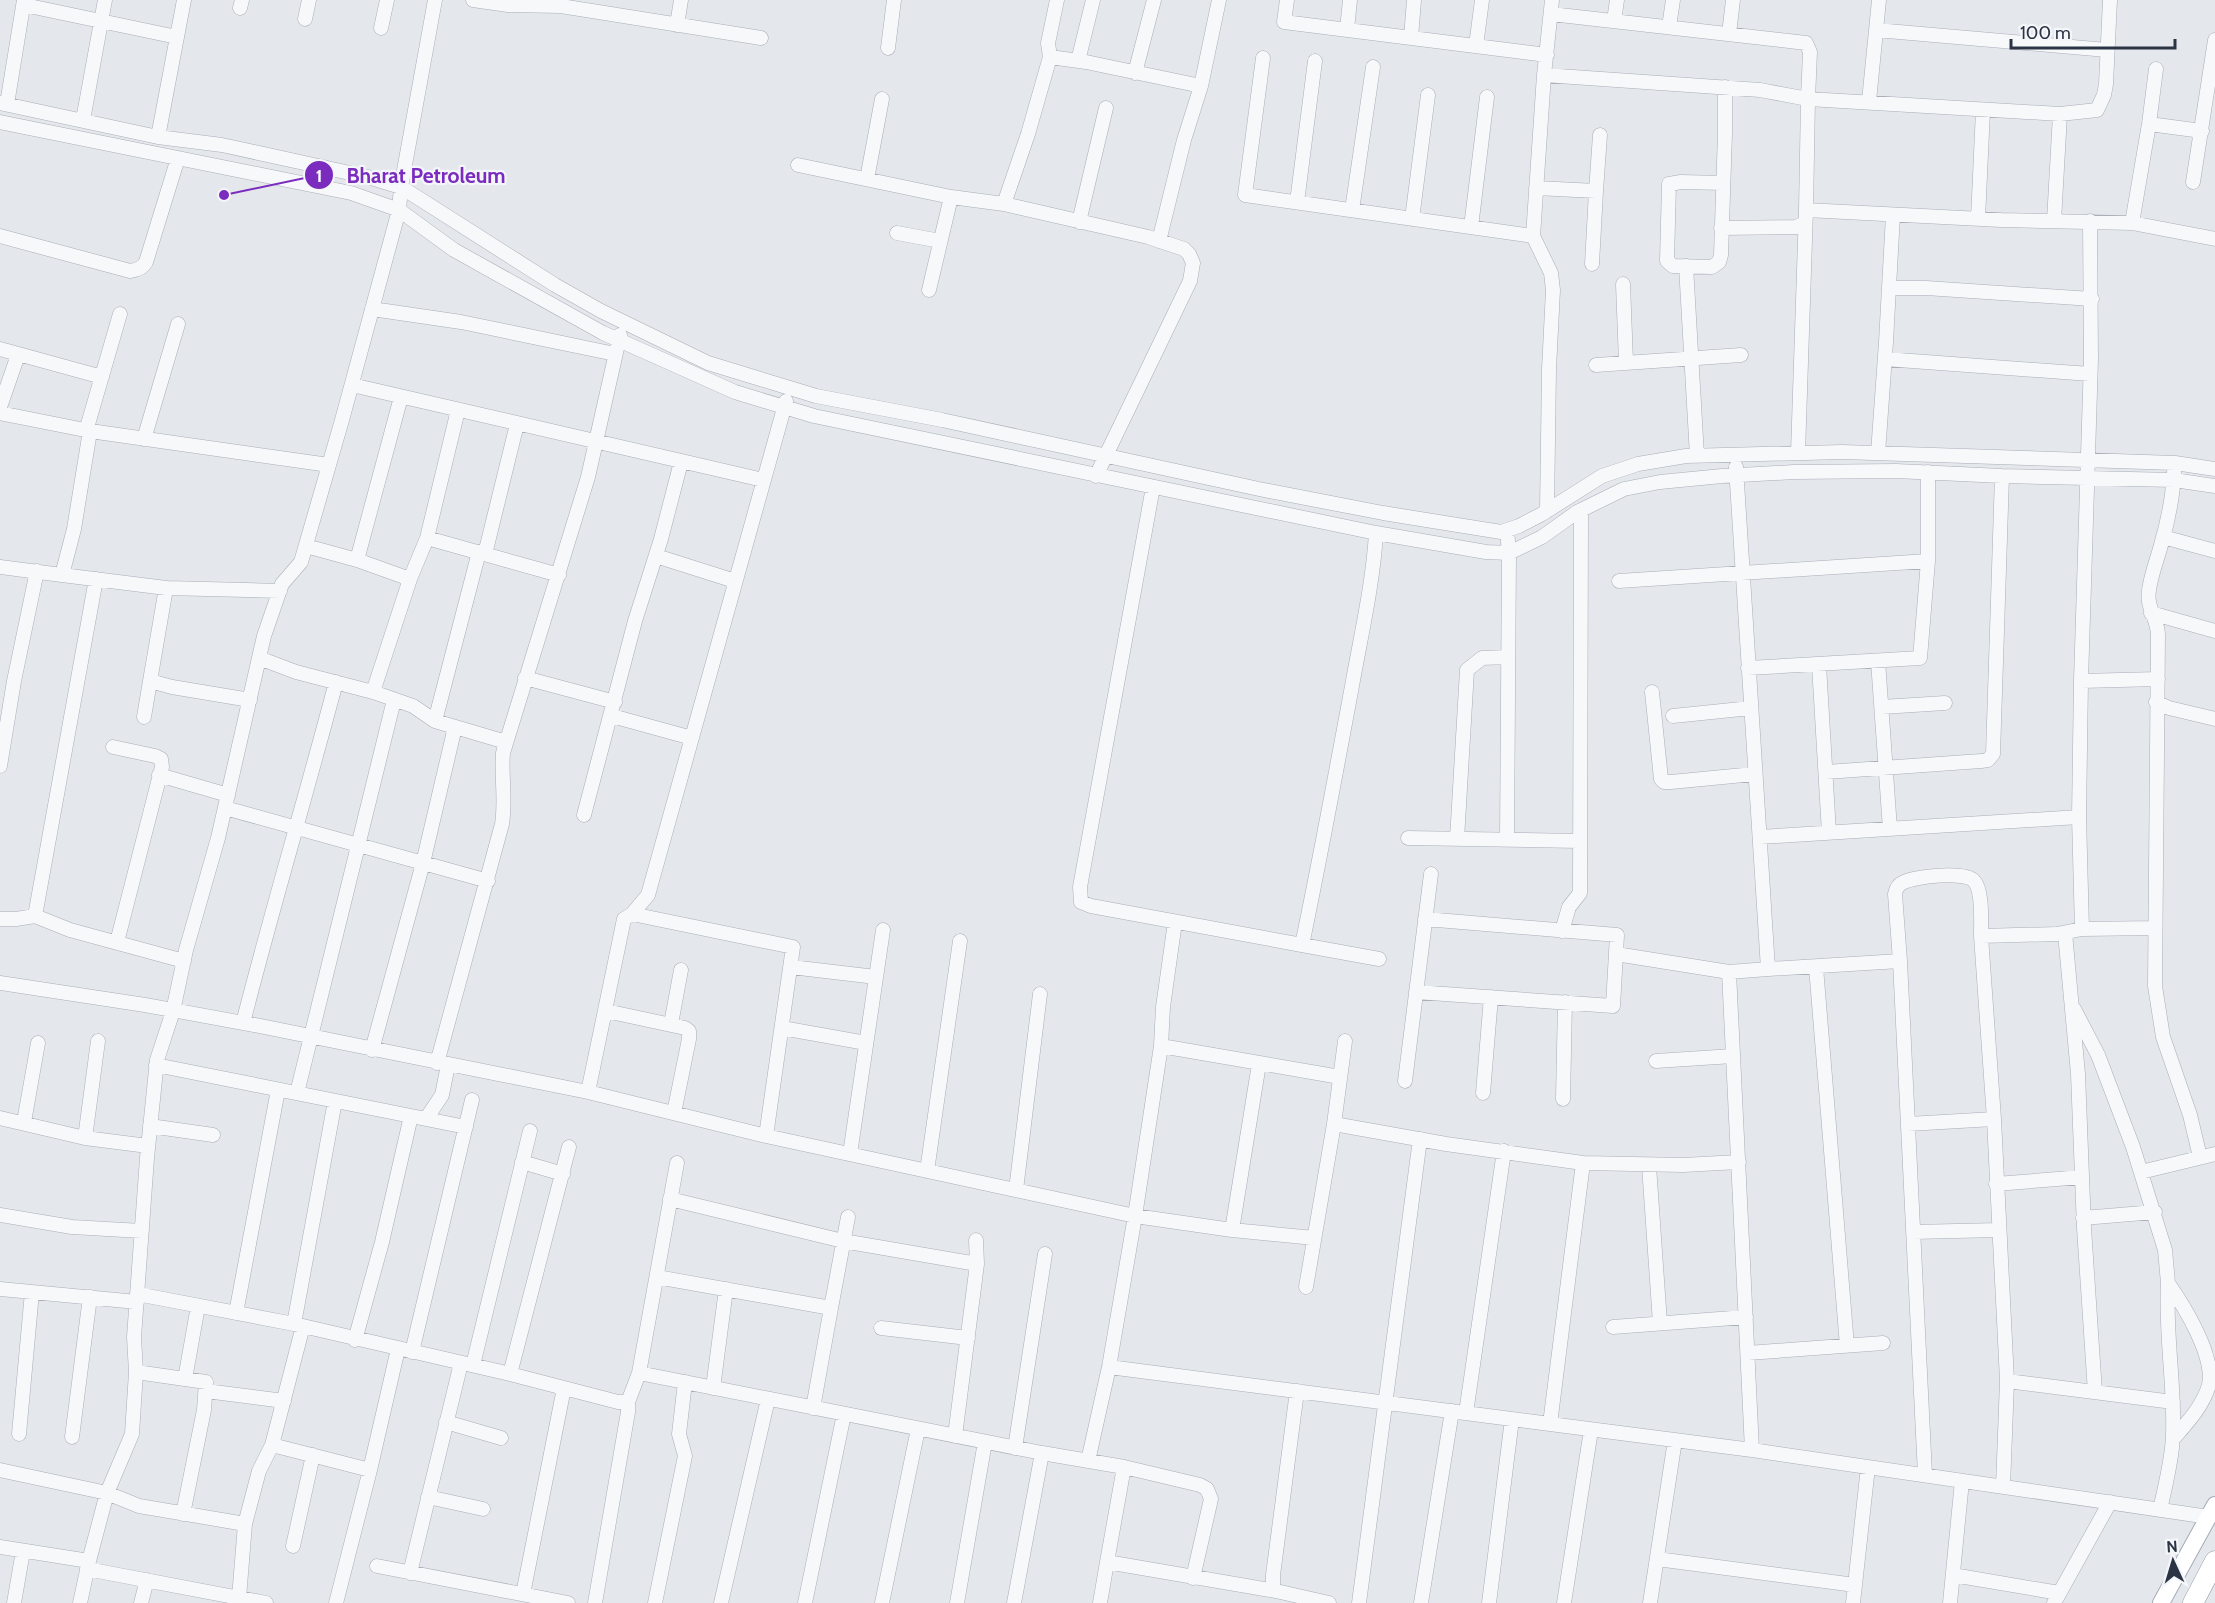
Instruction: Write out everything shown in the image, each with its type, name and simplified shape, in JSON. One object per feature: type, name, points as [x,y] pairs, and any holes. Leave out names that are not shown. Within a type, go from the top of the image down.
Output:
[{"type":"highway","points":[[2193,1603],[2215,1561]]},
{"type":"main road","points":[[2161,1603],[2212,1511]]},
{"type":"street","points":[[83,120],[105,0]]},
{"type":"street","points":[[158,137],[183,0]]},
{"type":"street","points":[[305,19],[309,0]]},
{"type":"street","points":[[381,28],[387,0]]},
{"type":"street","points":[[80,1603],[107,1493],[132,1434],[136,1372],[134,1337],[156,1065],[173,1011],[227,801],[264,636],[282,584],[301,562],[399,210],[401,187],[435,0]]},
{"type":"street","points":[[474,0],[508,3],[561,3],[618,15],[761,38]]},
{"type":"street","points":[[618,15],[619,0]]},
{"type":"street","points":[[677,25],[681,0]]},
{"type":"street","points":[[888,48],[894,0]]},
{"type":"street","points":[[1004,204],[1028,134],[1050,57],[1048,43],[1058,0]]},
{"type":"street","points":[[1078,61],[1093,0]]},
{"type":"street","points":[[1135,73],[1154,0]]},
{"type":"street","points":[[1159,241],[1184,140],[1201,86],[1219,0]]},
{"type":"street","points":[[1287,0],[1284,21],[1547,55]]},
{"type":"street","points":[[1347,29],[1350,0]]},
{"type":"street","points":[[1411,38],[1414,0]]},
{"type":"street","points":[[1476,46],[1482,0]]},
{"type":"street","points":[[1614,21],[1617,0]]},
{"type":"street","points":[[1669,27],[1672,0]]},
{"type":"street","points":[[1729,34],[1733,0]]},
{"type":"street","points":[[1869,101],[1879,0]]},
{"type":"street","points":[[1544,75],[1760,90],[1808,99],[2060,114],[2097,110],[2104,95],[2110,0]]},
{"type":"street","points":[[177,37],[24,2],[3,103],[158,137],[222,145],[368,177],[401,187],[555,285],[626,323],[708,363],[816,396],[1107,455],[1215,480],[1372,511],[1501,532],[1519,526],[1547,511],[1602,476],[1638,464],[1697,456],[1878,453],[2175,464],[2215,469]]},
{"type":"street","points":[[1547,511],[1549,369],[1553,290],[1551,273],[1533,236],[1544,75],[1552,7],[1614,21],[1806,43],[1810,52],[1798,453]]},
{"type":"street","points":[[1876,30],[2108,50]]},
{"type":"street","points":[[2193,182],[2215,40]]},
{"type":"street","points":[[1050,57],[1201,86]]},
{"type":"street","points":[[1263,58],[1245,195],[1533,236]]},
{"type":"street","points":[[1297,202],[1315,61]]},
{"type":"street","points":[[1352,210],[1373,67]]},
{"type":"street","points":[[2132,223],[2156,69]]},
{"type":"street","points":[[1723,183],[1675,182],[1668,186],[1667,261],[1673,266],[1712,267],[1716,266],[1721,255],[1721,228],[1723,183],[1725,87]]},
{"type":"street","points":[[1412,219],[1428,95]]},
{"type":"street","points":[[1471,227],[1487,97]]},
{"type":"street","points":[[867,179],[882,99]]},
{"type":"street","points":[[1079,222],[1106,108]]},
{"type":"street","points":[[1978,219],[1983,110]]},
{"type":"street","points":[[2054,220],[2060,114]]},
{"type":"street","points":[[0,122],[351,193],[399,210],[454,249],[616,347],[712,383],[814,416],[1376,533],[1486,552],[1509,553],[1542,537],[1581,510],[1624,489],[1660,482],[1737,475],[1794,472],[1928,472],[2174,480],[2215,486]]},
{"type":"street","points":[[2149,124],[2202,131]]},
{"type":"street","points":[[1592,264],[1600,135]]},
{"type":"street","points":[[0,236],[130,271],[136,270],[145,266],[178,158]]},
{"type":"street","points":[[798,165],[951,197],[1004,204],[1159,241],[1184,249],[1189,254],[1193,262],[1192,275],[1096,476]]},
{"type":"street","points":[[1536,188],[1596,191]]},
{"type":"street","points":[[929,290],[951,197]]},
{"type":"street","points":[[1805,216],[1893,215],[2132,223],[2215,239]]},
{"type":"street","points":[[1878,453],[1893,215]]},
{"type":"street","points":[[1721,228],[1796,227],[1805,216]]},
{"type":"street","points":[[2082,929],[2079,817],[2092,299],[2090,221]]},
{"type":"street","points":[[897,233],[940,241]]},
{"type":"street","points":[[1686,266],[1697,456]]},
{"type":"street","points":[[1623,284],[1626,362]]},
{"type":"street","points":[[1889,288],[1926,288],[2092,299]]},
{"type":"street","points":[[372,309],[616,347]]},
{"type":"street","points":[[62,575],[74,529],[88,431],[120,314]]},
{"type":"street","points":[[426,1119],[442,1095],[442,1064],[504,810],[501,775],[503,753],[588,477],[616,347],[626,323]]},
{"type":"street","points":[[144,439],[178,324]]},
{"type":"street","points":[[0,349],[102,377]]},
{"type":"street","points":[[0,407],[18,355]]},
{"type":"street","points":[[1596,365],[1741,355]]},
{"type":"street","points":[[1885,359],[2090,374]]},
{"type":"street","points":[[352,385],[763,480]]},
{"type":"street","points":[[588,1092],[624,920],[633,914],[648,895],[783,406],[791,388]]},
{"type":"street","points":[[357,560],[400,397]]},
{"type":"street","points":[[373,692],[410,579],[427,538],[458,410]]},
{"type":"street","points":[[0,413],[88,431],[329,465]]},
{"type":"street","points":[[435,721],[517,424]]},
{"type":"street","points":[[1735,456],[1768,969]]},
{"type":"street","points":[[585,815],[635,621],[656,556],[681,462]]},
{"type":"street","points":[[2175,464],[2163,537],[2149,591],[2151,614],[2158,629],[2155,986],[2163,1036],[2190,1115],[2200,1157]]},
{"type":"street","points":[[1748,668],[1920,658],[1928,561],[1928,472]]},
{"type":"street","points":[[1826,772],[1981,761],[1988,760],[1993,754],[2002,476]]},
{"type":"street","points":[[1153,487],[1080,887],[1081,902],[1091,906],[1379,959]]},
{"type":"street","points":[[1562,931],[1569,907],[1580,893],[1581,510]]},
{"type":"street","points":[[1507,530],[1509,553],[1507,840]]},
{"type":"street","points":[[1302,945],[1375,558],[1376,533]]},
{"type":"street","points":[[2163,537],[2215,551]]},
{"type":"street","points":[[427,538],[559,575]]},
{"type":"street","points":[[306,546],[357,560],[410,579]]},
{"type":"street","points":[[656,556],[735,580]]},
{"type":"street","points":[[1619,580],[1928,561]]},
{"type":"street","points":[[0,567],[166,588],[280,591]]},
{"type":"street","points":[[0,766],[14,681],[37,571]]},
{"type":"street","points":[[34,916],[96,579]]},
{"type":"street","points":[[144,717],[166,588]]},
{"type":"street","points":[[2151,614],[2215,631]]},
{"type":"street","points":[[1457,839],[1467,670],[1482,658],[1508,657]]},
{"type":"street","points":[[259,658],[296,672],[373,692],[413,706],[435,721],[506,742]]},
{"type":"street","points":[[1878,661],[1890,829]]},
{"type":"street","points":[[1819,664],[1828,833]]},
{"type":"street","points":[[525,678],[692,738]]},
{"type":"street","points":[[2081,681],[2158,679]]},
{"type":"street","points":[[150,681],[250,700]]},
{"type":"street","points":[[243,1023],[277,890],[297,828],[336,682]]},
{"type":"street","points":[[1652,692],[1661,779],[1664,782],[1754,774]]},
{"type":"street","points":[[297,1093],[394,700]]},
{"type":"street","points":[[2156,702],[2169,708],[2215,719]]},
{"type":"street","points":[[1882,707],[1945,703]]},
{"type":"street","points":[[1674,716],[1751,708]]},
{"type":"street","points":[[372,1050],[423,862],[455,727]]},
{"type":"street","points":[[113,747],[154,756],[161,759],[162,767],[117,942]]},
{"type":"street","points":[[159,775],[297,828],[488,881]]},
{"type":"street","points":[[1760,837],[2079,817]]},
{"type":"street","points":[[1408,838],[1580,841]]},
{"type":"street","points":[[1405,1081],[1431,874]]},
{"type":"street","points":[[1925,1476],[1895,894],[1897,887],[1903,882],[1929,877],[1966,876],[1974,881],[1979,889],[1994,1119],[2007,1381],[2003,1487]]},
{"type":"street","points":[[633,914],[793,947],[766,1136]]},
{"type":"street","points":[[0,919],[34,916],[70,930],[184,961]]},
{"type":"street","points":[[1416,992],[1613,1006],[1617,934],[1425,919]]},
{"type":"street","points":[[1088,1461],[1109,1367],[1136,1216],[1161,1046],[1163,1006],[1175,922]]},
{"type":"street","points":[[1982,936],[2155,927]]},
{"type":"street","points":[[850,1154],[883,930]]},
{"type":"street","points":[[2065,933],[2078,1074],[2083,1218],[2096,1392]]},
{"type":"street","points":[[927,1171],[960,941]]},
{"type":"street","points":[[1616,954],[1729,972],[1900,962]]},
{"type":"street","points":[[791,967],[876,978]]},
{"type":"street","points":[[1816,967],[1847,1346]]},
{"type":"street","points":[[671,1024],[681,970]]},
{"type":"street","points":[[1729,972],[1752,1450]]},
{"type":"street","points":[[0,983],[243,1023],[588,1092],[766,1136],[1136,1216],[1232,1230],[1314,1238]]},
{"type":"street","points":[[1016,1190],[1040,994]]},
{"type":"street","points":[[1483,1093],[1491,997]]},
{"type":"street","points":[[1563,1099],[1565,1002]]},
{"type":"street","points":[[2071,1002],[2098,1054],[2155,1212],[2165,1250],[2173,1439],[2160,1510]]},
{"type":"street","points":[[606,1011],[671,1024],[685,1028],[690,1035],[674,1113]]},
{"type":"street","points":[[782,1028],[866,1043]]},
{"type":"street","points":[[85,1138],[98,1041]]},
{"type":"street","points":[[1306,1287],[1346,1041]]},
{"type":"street","points":[[24,1122],[38,1043]]},
{"type":"street","points":[[1161,1046],[1340,1077]]},
{"type":"street","points":[[1656,1061],[1733,1056]]},
{"type":"street","points":[[1232,1230],[1259,1064]]},
{"type":"street","points":[[156,1065],[466,1126]]},
{"type":"street","points":[[236,1313],[278,1089]]},
{"type":"street","points":[[336,1603],[370,1470],[405,1351],[472,1100]]},
{"type":"street","points":[[238,1598],[245,1524],[259,1471],[272,1445],[284,1401],[335,1101]]},
{"type":"street","points":[[355,1340],[411,1116]]},
{"type":"street","points":[[0,1118],[85,1138],[148,1146]]},
{"type":"street","points":[[1908,1124],[1994,1119]]},
{"type":"street","points":[[1334,1124],[1583,1163],[1649,1166],[1739,1162]]},
{"type":"street","points":[[150,1126],[213,1136]]},
{"type":"street","points":[[410,1572],[446,1422],[467,1364],[530,1131]]},
{"type":"street","points":[[1359,1603],[1420,1139]]},
{"type":"street","points":[[510,1374],[569,1148]]},
{"type":"street","points":[[1421,1603],[1459,1412],[1504,1151]]},
{"type":"street","points":[[2141,1172],[2215,1154]]},
{"type":"street","points":[[522,1161],[563,1174]]},
{"type":"street","points":[[595,1603],[628,1402],[639,1373],[677,1163]]},
{"type":"street","points":[[1550,1424],[1583,1163]]},
{"type":"street","points":[[1649,1166],[1660,1323]]},
{"type":"street","points":[[1996,1184],[2082,1177]]},
{"type":"street","points":[[670,1199],[843,1241],[977,1264]]},
{"type":"street","points":[[2083,1218],[2155,1212]]},
{"type":"street","points":[[0,1215],[72,1227],[142,1231]]},
{"type":"street","points":[[813,1408],[848,1217]]},
{"type":"street","points":[[1913,1232],[1999,1230]]},
{"type":"street","points":[[955,1436],[977,1264],[976,1240]]},
{"type":"street","points":[[1015,1448],[1045,1254]]},
{"type":"street","points":[[657,1277],[831,1308]]},
{"type":"street","points":[[2168,1283],[2179,1299],[2207,1354],[2210,1382],[2200,1404],[2173,1439]]},
{"type":"street","points":[[0,1289],[90,1298],[137,1298],[198,1306],[298,1325],[510,1374],[618,1402],[628,1402]]},
{"type":"street","points":[[713,1388],[726,1289]]},
{"type":"street","points":[[19,1434],[32,1292]]},
{"type":"street","points":[[72,1437],[90,1298]]},
{"type":"street","points":[[185,1379],[198,1306]]},
{"type":"street","points":[[1613,1327],[1746,1317]]},
{"type":"street","points":[[881,1328],[968,1338]]},
{"type":"street","points":[[1748,1353],[1883,1343]]},
{"type":"street","points":[[1109,1367],[1752,1450],[2160,1510],[2212,1511]]},
{"type":"street","points":[[136,1372],[206,1382],[204,1410],[183,1514]]},
{"type":"street","points":[[639,1373],[1015,1448],[1124,1467],[1200,1485],[1210,1493],[1211,1499],[1193,1578]]},
{"type":"street","points":[[2007,1381],[2173,1402]]},
{"type":"street","points":[[655,1603],[685,1456],[679,1434],[685,1382]]},
{"type":"street","points":[[523,1594],[564,1388]]},
{"type":"street","points":[[206,1391],[284,1401]]},
{"type":"street","points":[[1276,1591],[1273,1575],[1297,1391]]},
{"type":"street","points":[[721,1603],[768,1399]]},
{"type":"street","points":[[805,1603],[844,1414]]},
{"type":"street","points":[[1489,1603],[1512,1419]]},
{"type":"street","points":[[446,1422],[501,1438]]},
{"type":"street","points":[[882,1603],[918,1429]]},
{"type":"street","points":[[1564,1603],[1591,1430]]},
{"type":"street","points":[[1650,1603],[1675,1440]]},
{"type":"street","points":[[957,1603],[985,1442]]},
{"type":"street","points":[[272,1445],[370,1470]]},
{"type":"street","points":[[1014,1603],[1042,1453]]},
{"type":"street","points":[[293,1546],[313,1455]]},
{"type":"street","points":[[1100,1603],[1124,1467]]},
{"type":"street","points":[[1853,1603],[1868,1467]]},
{"type":"street","points":[[0,1470],[107,1493],[139,1506],[245,1524]]},
{"type":"street","points":[[1950,1603],[1962,1481]]},
{"type":"street","points":[[428,1497],[483,1509]]},
{"type":"street","points":[[1953,1575],[2057,1598],[2110,1502]]},
{"type":"street","points":[[0,1547],[88,1565],[147,1580],[199,1597],[238,1598],[266,1603]]},
{"type":"street","points":[[14,1603],[23,1551]]},
{"type":"street","points":[[1657,1559],[1855,1585]]},
{"type":"street","points":[[1107,1562],[1276,1591],[1329,1603]]},
{"type":"street","points":[[377,1566],[567,1603]]},
{"type":"street","points":[[141,1603],[147,1580]]},
{"type":"place","name":"Bharat Petroleum","points":[[224,195]]}]
